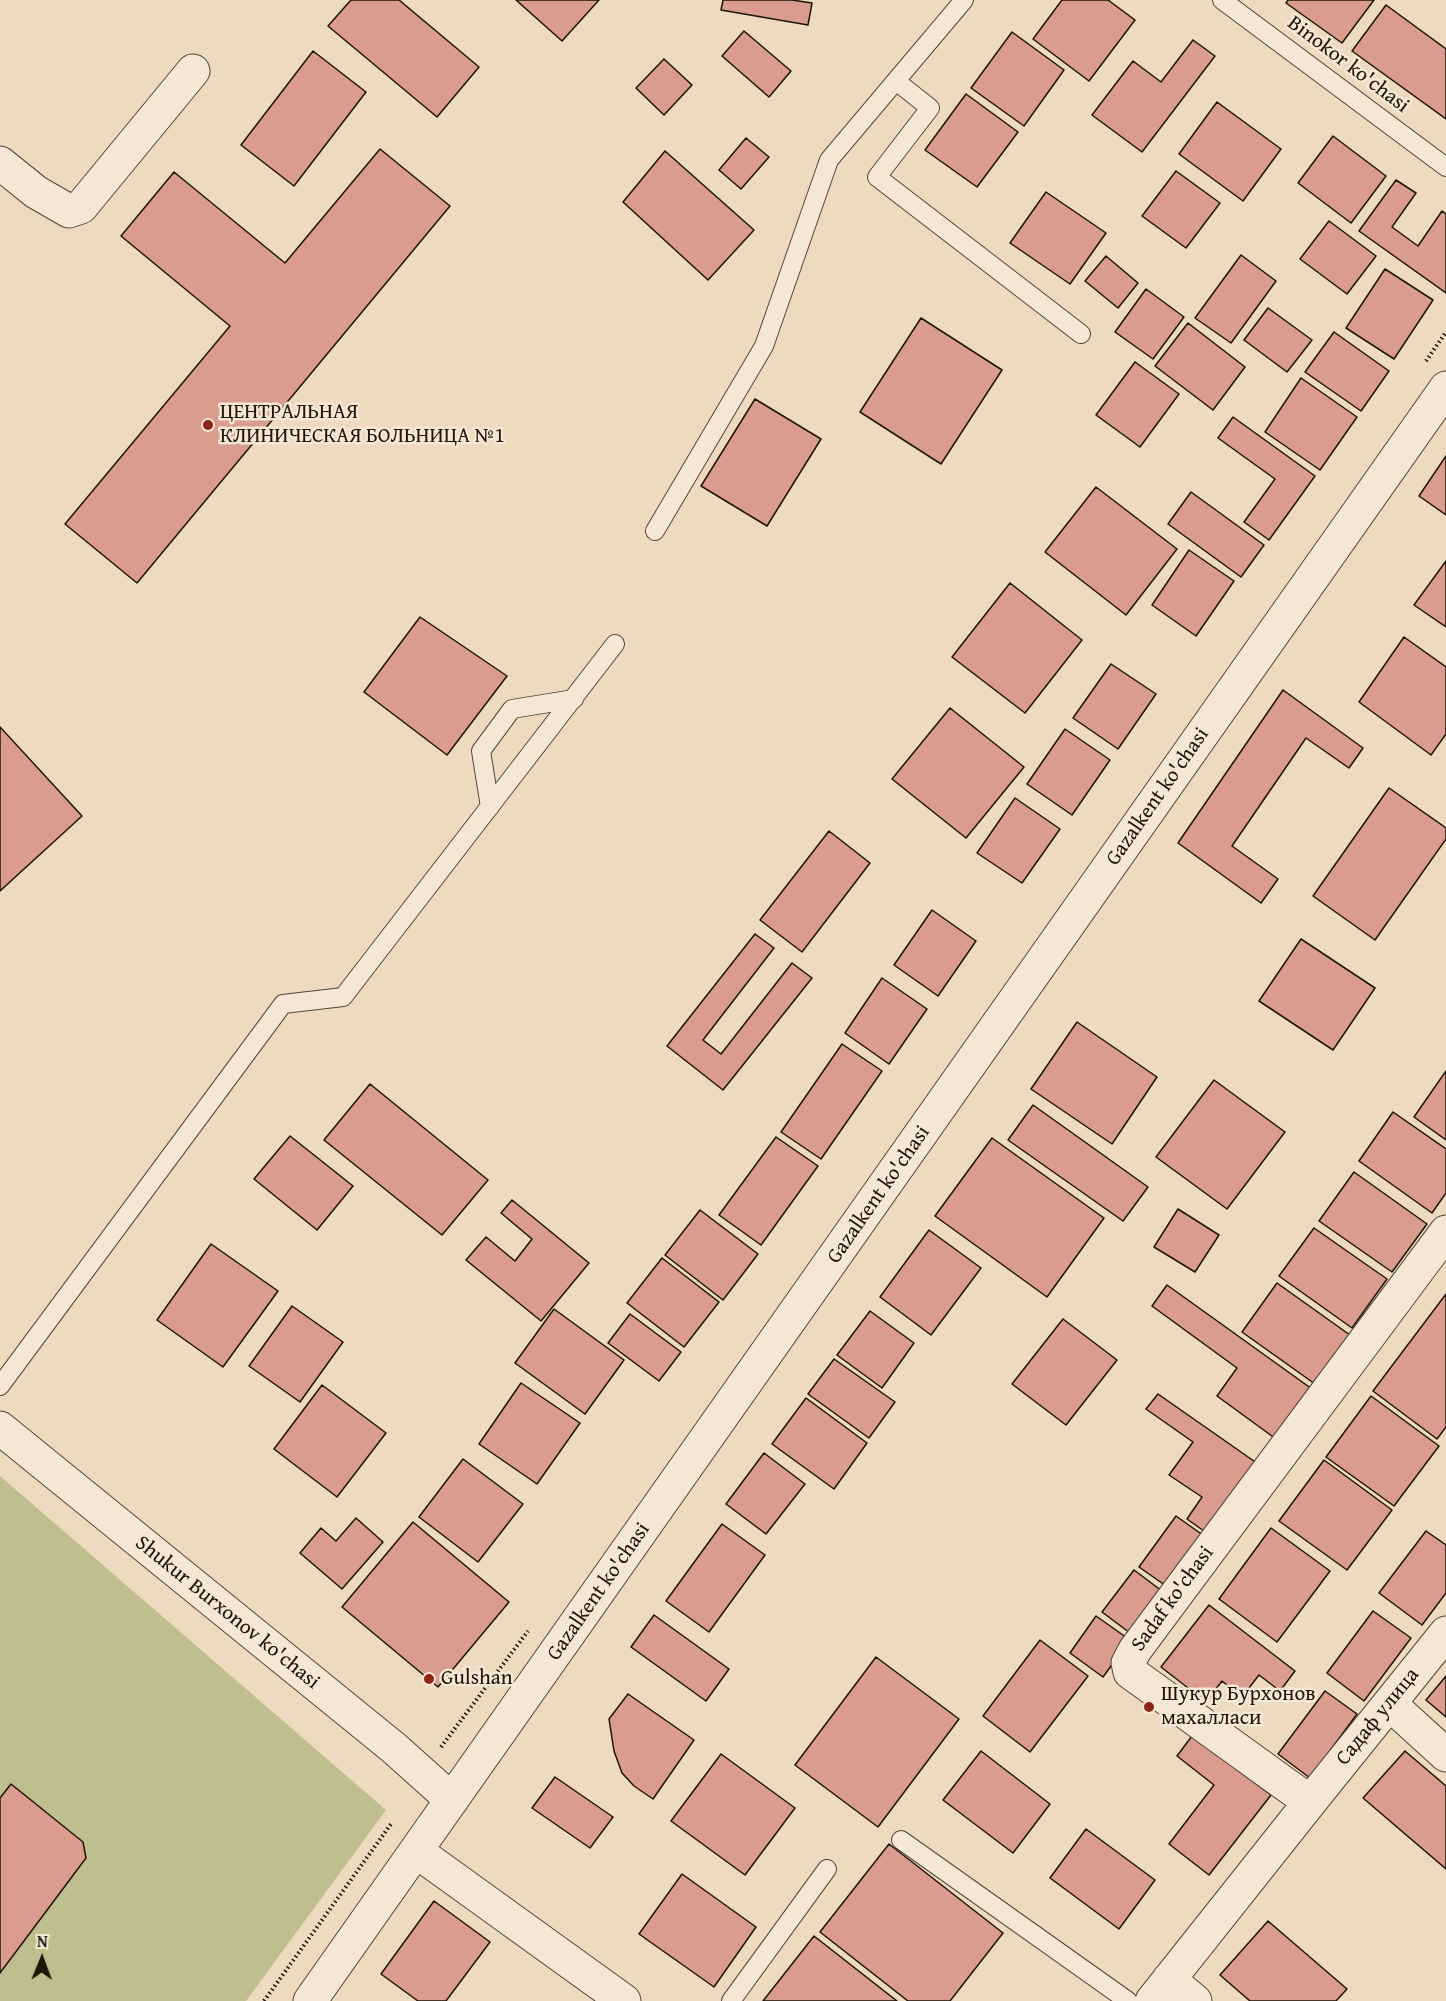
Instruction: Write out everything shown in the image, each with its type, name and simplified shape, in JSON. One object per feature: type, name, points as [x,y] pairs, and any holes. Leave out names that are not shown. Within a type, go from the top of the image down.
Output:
[{"type":"street","points":[[0,163],[36,192],[69,212],[81,207],[193,71]]},
{"type":"street","name":"Gazalkent ko'chasi","points":[[310,2001],[1446,387]]},
{"type":"street","name":"Sadaf ko'chasi","points":[[1310,1802],[1130,1672],[1128,1663],[1135,1650],[1446,1232]]},
{"type":"street","name":"Shukur Burxonov ko'chasi","points":[[0,1428],[394,1748],[452,1800]]},
{"type":"street","name":"Садаф улица","points":[[1310,1802],[1446,1633]]},
{"type":"street","points":[[1390,1704],[1446,1755]]},
{"type":"street","points":[[1195,2001],[1160,1990],[1310,1802]]},
{"type":"street","points":[[416,1851],[624,2001]]},
{"type":"lane","points":[[655,531],[764,346],[830,160],[964,0]]},
{"type":"lane","name":"Binokor ko'chasi","points":[[1222,0],[1446,166]]},
{"type":"lane","points":[[896,81],[930,108],[877,177],[1081,334]]},
{"type":"lane","points":[[0,1386],[283,1004],[343,998],[615,644]]},
{"type":"lane","points":[[490,807],[481,751],[512,709],[574,699]]},
{"type":"lane","points":[[901,1840],[1128,2001]]},
{"type":"lane","points":[[731,2001],[827,1869]]},
{"type":"path","points":[[439,1750],[455,1728]]},
{"type":"path","points":[[264,2001],[393,1821]]},
{"type":"shaded area","points":[[0,1476],[386,1810],[246,2001],[0,2001]]},
{"type":"building","points":[[351,0],[399,0],[479,67],[437,117],[328,26]]},
{"type":"building","points":[[516,0],[599,0],[562,41]]},
{"type":"building","points":[[723,0],[792,0],[812,3],[808,25],[721,10]]},
{"type":"building","points":[[1062,0],[1108,0],[1135,20],[1089,81],[1033,39]]},
{"type":"building","points":[[1288,0],[1374,0],[1342,43],[1286,3]]},
{"type":"building","points":[[1386,5],[1446,49],[1446,119],[1352,51]]},
{"type":"building","points":[[744,31],[791,71],[769,97],[722,56]]},
{"type":"building","points":[[1012,32],[1064,70],[1024,126],[971,88]]},
{"type":"building","points":[[1193,40],[1215,56],[1142,152],[1092,115],[1133,61],[1161,82]]},
{"type":"building","points":[[313,51],[366,92],[294,186],[241,145]]},
{"type":"building","points":[[664,59],[692,85],[664,115],[636,88]]},
{"type":"building","points":[[966,94],[1018,132],[977,187],[925,150]]},
{"type":"building","points":[[1217,102],[1281,149],[1243,201],[1179,154]]},
{"type":"building","points":[[1333,136],[1386,176],[1351,223],[1298,183]]},
{"type":"building","points":[[746,138],[769,157],[741,189],[719,170]]},
{"type":"building","name":"ЦЕНТРАЛЬНАЯ КЛИНИЧЕСКАЯ БОЛЬНИЦА №1","points":[[380,149],[450,206],[137,583],[65,524],[230,326],[121,236],[174,172],[285,263]]},
{"type":"building","points":[[665,151],[754,230],[708,280],[623,202]]},
{"type":"building","points":[[1176,171],[1220,203],[1186,248],[1142,216]]},
{"type":"building","points":[[1396,180],[1416,193],[1392,227],[1418,246],[1442,211],[1446,214],[1446,293],[1359,231]]},
{"type":"building","points":[[1046,192],[1106,233],[1070,284],[1010,243]]},
{"type":"building","points":[[1329,221],[1376,256],[1347,294],[1300,259]]},
{"type":"building","points":[[1241,255],[1276,281],[1231,343],[1195,318]]},
{"type":"building","points":[[1106,256],[1138,283],[1118,308],[1085,281]]},
{"type":"building","points":[[1385,269],[1433,300],[1394,359],[1346,328]]},
{"type":"building","points":[[1146,289],[1184,317],[1153,359],[1115,332]]},
{"type":"building","points":[[1268,308],[1312,340],[1287,372],[1244,340]]},
{"type":"building","points":[[921,318],[1002,370],[941,464],[860,412]]},
{"type":"building","points":[[1188,323],[1245,367],[1213,410],[1155,366]]},
{"type":"building","points":[[1334,332],[1389,371],[1361,411],[1305,372]]},
{"type":"building","points":[[1135,362],[1179,394],[1140,447],[1096,415]]},
{"type":"building","points":[[1301,378],[1357,417],[1320,470],[1265,432]]},
{"type":"building","points":[[755,399],[821,439],[767,526],[701,486]]},
{"type":"building","points":[[1233,417],[1315,476],[1269,540],[1244,522],[1275,479],[1218,438]]},
{"type":"building","points":[[1446,456],[1446,515],[1419,496]]},
{"type":"building","points":[[1096,487],[1177,549],[1126,615],[1045,552]]},
{"type":"building","points":[[1191,492],[1264,545],[1241,577],[1168,524]]},
{"type":"building","points":[[1189,550],[1234,581],[1196,636],[1152,605]]},
{"type":"building","points":[[1446,561],[1446,627],[1414,605]]},
{"type":"building","points":[[1010,583],[1082,640],[1025,713],[952,657]]},
{"type":"building","points":[[420,617],[507,676],[447,755],[364,692]]},
{"type":"building","points":[[1404,637],[1446,667],[1446,734],[1431,755],[1359,702]]},
{"type":"building","points":[[1111,664],[1156,694],[1118,749],[1073,718]]},
{"type":"building","points":[[1283,690],[1363,748],[1349,768],[1306,738],[1232,846],[1278,879],[1261,903],[1178,843]]},
{"type":"building","points":[[950,708],[1024,767],[966,838],[892,779]]},
{"type":"building","points":[[0,727],[82,816],[0,891]]},
{"type":"building","points":[[1065,729],[1110,760],[1072,815],[1027,784]]},
{"type":"building","points":[[1389,788],[1446,828],[1446,839],[1375,940],[1313,896]]},
{"type":"building","points":[[1015,798],[1060,829],[1022,883],[977,853]]},
{"type":"building","points":[[829,831],[870,863],[802,952],[760,920]]},
{"type":"building","points":[[932,910],[976,941],[938,996],[894,965]]},
{"type":"building","points":[[755,934],[774,948],[703,1040],[721,1054],[792,963],[812,978],[723,1090],[667,1046]]},
{"type":"building","points":[[1301,939],[1375,988],[1333,1050],[1259,1001]]},
{"type":"building","points":[[882,978],[927,1009],[889,1064],[845,1033]]},
{"type":"building","points":[[1077,1022],[1157,1077],[1112,1144],[1031,1089]]},
{"type":"building","points":[[842,1044],[882,1071],[821,1159],[781,1132]]},
{"type":"building","points":[[1446,1071],[1446,1140],[1414,1117]]},
{"type":"building","points":[[1214,1080],[1285,1132],[1227,1209],[1156,1157]]},
{"type":"building","points":[[370,1084],[488,1180],[442,1235],[324,1140]]},
{"type":"building","points":[[1033,1105],[1148,1187],[1123,1221],[1008,1140]]},
{"type":"building","points":[[1393,1112],[1446,1149],[1446,1193],[1432,1213],[1359,1161]]},
{"type":"building","points":[[290,1136],[353,1186],[317,1230],[254,1179]]},
{"type":"building","points":[[776,1137],[818,1166],[761,1245],[719,1215]]},
{"type":"building","points":[[992,1138],[1104,1218],[1047,1297],[935,1216]]},
{"type":"building","points":[[1354,1172],[1427,1224],[1392,1272],[1319,1221]]},
{"type":"building","points":[[512,1200],[589,1263],[541,1321],[466,1260],[486,1237],[515,1261],[532,1239],[501,1213]]},
{"type":"building","points":[[1178,1209],[1219,1235],[1195,1272],[1154,1247]]},
{"type":"building","points":[[700,1210],[758,1254],[723,1300],[665,1255]]},
{"type":"building","points":[[1314,1228],[1387,1279],[1352,1328],[1279,1276]]},
{"type":"building","points":[[929,1230],[981,1268],[931,1335],[880,1297]]},
{"type":"building","points":[[211,1244],[278,1291],[223,1367],[157,1320]]},
{"type":"building","points":[[662,1258],[719,1302],[684,1347],[627,1303]]},
{"type":"building","points":[[1277,1283],[1350,1335],[1315,1384],[1242,1332]]},
{"type":"building","points":[[1167,1285],[1312,1389],[1276,1439],[1217,1396],[1237,1368],[1152,1306]]},
{"type":"building","points":[[1446,1294],[1446,1427],[1437,1439],[1373,1391]]},
{"type":"building","points":[[292,1306],[343,1342],[300,1402],[249,1366]]},
{"type":"building","points":[[554,1309],[624,1360],[585,1414],[515,1363]]},
{"type":"building","points":[[870,1311],[914,1343],[882,1388],[837,1355]]},
{"type":"building","points":[[630,1314],[681,1352],[659,1381],[608,1343]]},
{"type":"building","points":[[1063,1319],[1117,1360],[1066,1425],[1012,1384]]},
{"type":"building","points":[[834,1359],[895,1402],[869,1438],[808,1394]]},
{"type":"building","points":[[521,1383],[580,1423],[537,1484],[479,1444]]},
{"type":"building","points":[[322,1385],[386,1433],[337,1497],[274,1449]]},
{"type":"building","points":[[1158,1394],[1261,1466],[1211,1536],[1187,1519],[1202,1497],[1169,1475],[1193,1442],[1146,1409]]},
{"type":"building","points":[[1371,1396],[1439,1446],[1394,1506],[1326,1457]]},
{"type":"building","points":[[806,1398],[867,1443],[834,1489],[772,1444]]},
{"type":"building","points":[[764,1453],[805,1484],[766,1534],[726,1504]]},
{"type":"building","points":[[463,1459],[523,1504],[478,1562],[419,1517]]},
{"type":"building","points":[[1324,1460],[1392,1510],[1347,1570],[1279,1521]]},
{"type":"building","points":[[1176,1516],[1207,1538],[1169,1588],[1139,1567]]},
{"type":"building","points":[[356,1518],[383,1542],[342,1589],[300,1553],[321,1528],[336,1541]]},
{"type":"building","points":[[413,1522],[509,1602],[438,1687],[342,1607]]},
{"type":"building","points":[[722,1524],[765,1555],[709,1632],[666,1601]]},
{"type":"building","points":[[1271,1528],[1330,1571],[1277,1642],[1219,1599]]},
{"type":"building","points":[[1426,1531],[1446,1545],[1446,1593],[1422,1625],[1379,1593]]},
{"type":"building","points":[[1134,1570],[1166,1594],[1134,1636],[1102,1612]]},
{"type":"building","points":[[1209,1605],[1295,1671],[1280,1691],[1259,1675],[1242,1697],[1222,1681],[1206,1702],[1161,1667]]},
{"type":"building","points":[[1373,1611],[1411,1638],[1364,1701],[1327,1673]]},
{"type":"building","points":[[654,1615],[729,1669],[706,1701],[631,1647]]},
{"type":"building","points":[[1096,1616],[1130,1640],[1103,1677],[1070,1653]]},
{"type":"building","points":[[1040,1640],[1088,1676],[1030,1752],[983,1716]]},
{"type":"building","points":[[876,1657],[959,1719],[878,1827],[795,1765]]},
{"type":"building","points":[[1446,1676],[1446,1717],[1426,1700]]},
{"type":"building","points":[[1325,1691],[1357,1714],[1310,1778],[1278,1754]]},
{"type":"building","points":[[628,1694],[694,1740],[653,1799],[634,1786],[622,1773],[614,1751],[609,1719]]},
{"type":"building","points":[[1192,1736],[1271,1795],[1209,1875],[1169,1844],[1214,1785],[1177,1756]]},
{"type":"building","points":[[981,1751],[1050,1804],[1013,1853],[943,1800]]},
{"type":"building","points":[[1405,1751],[1446,1786],[1446,1869],[1363,1798]]},
{"type":"building","points":[[721,1754],[795,1808],[745,1875],[671,1821]]},
{"type":"building","points":[[555,1777],[613,1817],[590,1848],[532,1808]]},
{"type":"building","points":[[11,1784],[83,1842],[86,1858],[0,1973],[0,1798]]},
{"type":"building","points":[[1086,1829],[1155,1880],[1119,1929],[1050,1878]]},
{"type":"building","points":[[889,1844],[1003,1933],[950,2001],[908,2001],[820,1932]]},
{"type":"building","points":[[682,1874],[756,1927],[714,1987],[639,1934]]},
{"type":"building","points":[[434,1901],[490,1942],[446,2001],[418,2001],[381,1974]]},
{"type":"building","points":[[1268,1921],[1347,1989],[1336,2001],[1250,2001],[1220,1975]]},
{"type":"building","points":[[814,1936],[897,2001],[763,2001]]},
{"type":"place","name":"ЦЕНТРАЛЬНАЯ КЛИНИЧЕСКАЯ БОЛЬНИЦА №1","points":[[208,425]]},
{"type":"place","name":"Gulshan","points":[[429,1679]]},
{"type":"place","name":"Шукур Бурхонов махалласи","points":[[1149,1707]]}]
